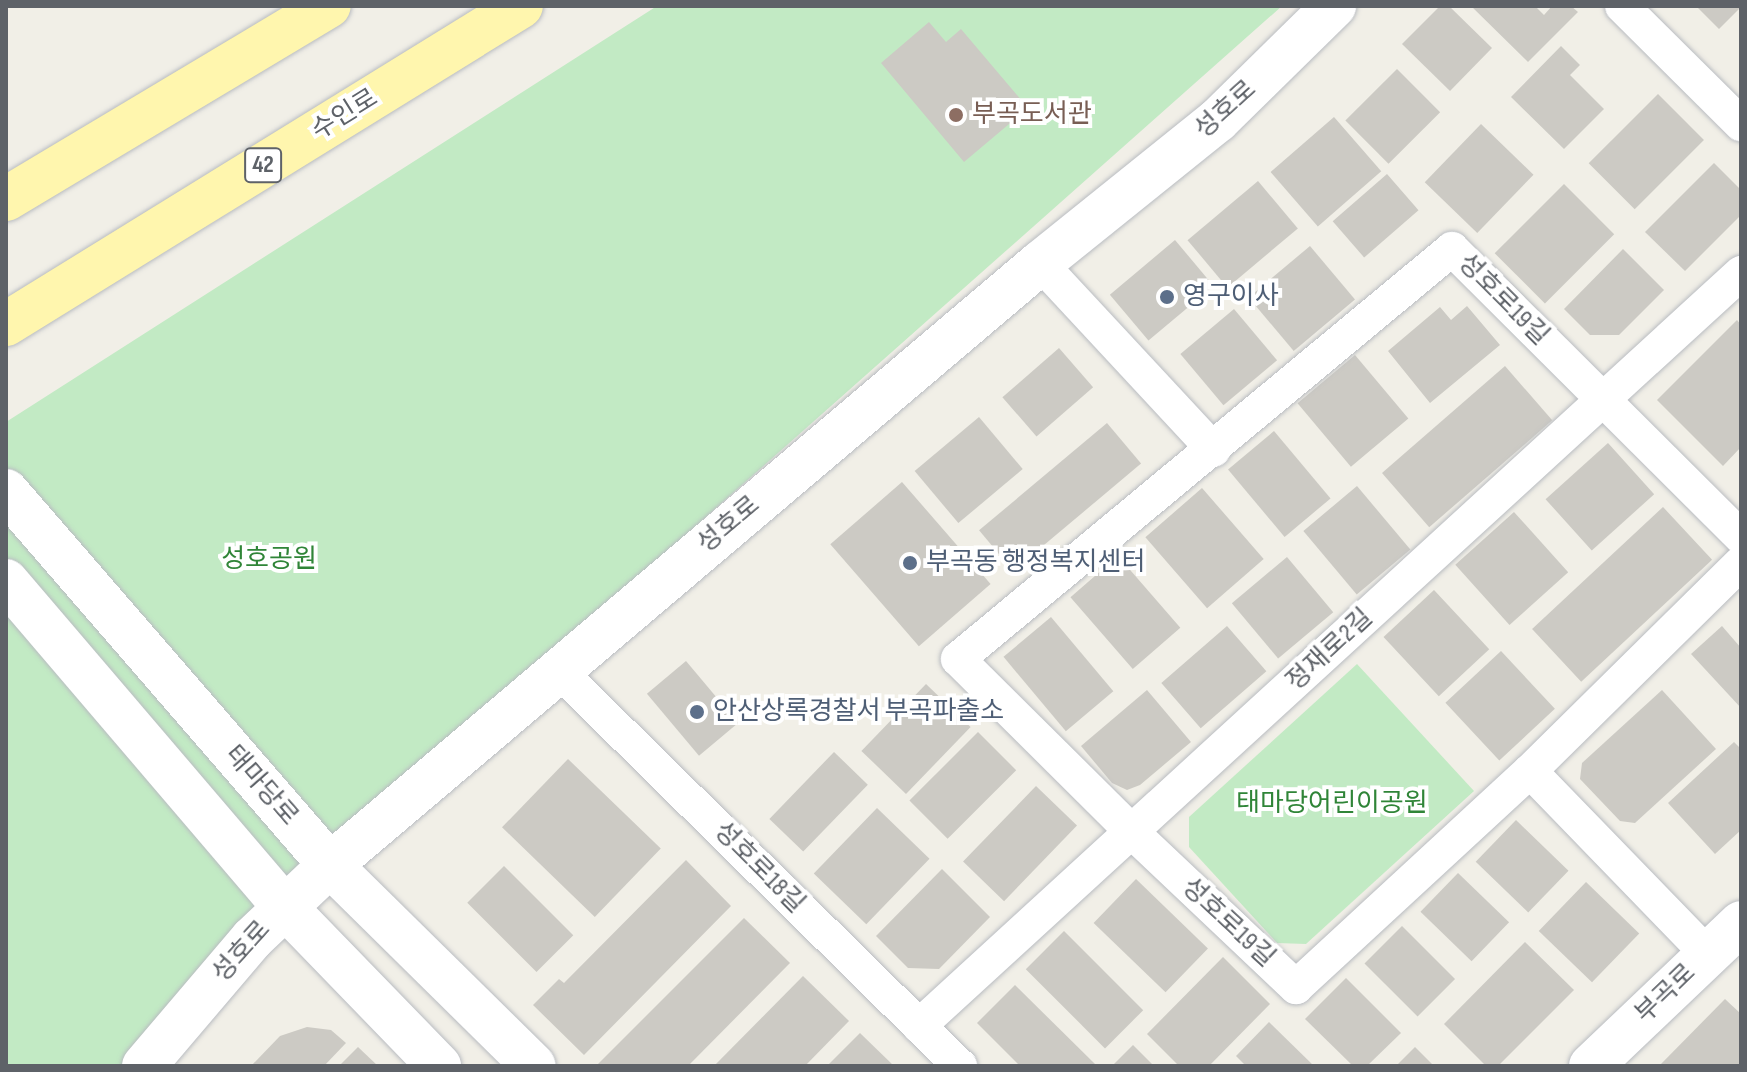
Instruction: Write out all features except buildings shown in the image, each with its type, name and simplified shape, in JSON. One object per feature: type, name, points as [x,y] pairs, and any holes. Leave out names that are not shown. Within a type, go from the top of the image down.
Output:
[{"type":"main road","points":[[6,199],[329,6]]},
{"type":"main road","name":"수인로","points":[[6,324],[521,6]]},
{"type":"street","name":"성호로","points":[[144,1066],[252,939],[330,865],[557,669],[1040,263],[1218,120],[1334,6]]},
{"type":"street","points":[[1622,6],[1741,124]]},
{"type":"street","name":"성호로19길","points":[[1741,537],[1452,249],[1214,450],[958,659],[1132,832],[1296,987],[1530,771],[1741,563]]},
{"type":"street","points":[[1040,263],[1214,450]]},
{"type":"street","name":"정재로2길","points":[[919,1026],[1741,273]]},
{"type":"street","name":"태마당로","points":[[6,491],[330,865],[534,1066]]},
{"type":"street","points":[[6,581],[284,906],[439,1066]]},
{"type":"street","name":"성호로18길","points":[[557,669],[960,1066]]},
{"type":"street","points":[[1530,771],[1708,955]]},
{"type":"street","name":"부곡로","points":[[1591,1066],[1741,923]]},
{"type":"green space","name":"성호공원","points":[[657,6],[1282,6],[239,931],[121,1066],[6,1066],[6,422]]},
{"type":"green space","name":"태마당어린이공원","points":[[1357,664],[1474,791],[1306,944],[1277,943],[1189,847],[1189,817]]},
{"type":"place","name":"부곡도서관","points":[[956,115]]},
{"type":"place","name":"영구이사","points":[[1167,297]]},
{"type":"place","name":"부곡동 행정복지센터","points":[[910,563]]},
{"type":"place","name":"안산상록경찰서 부곡파출소","points":[[697,712]]}]
